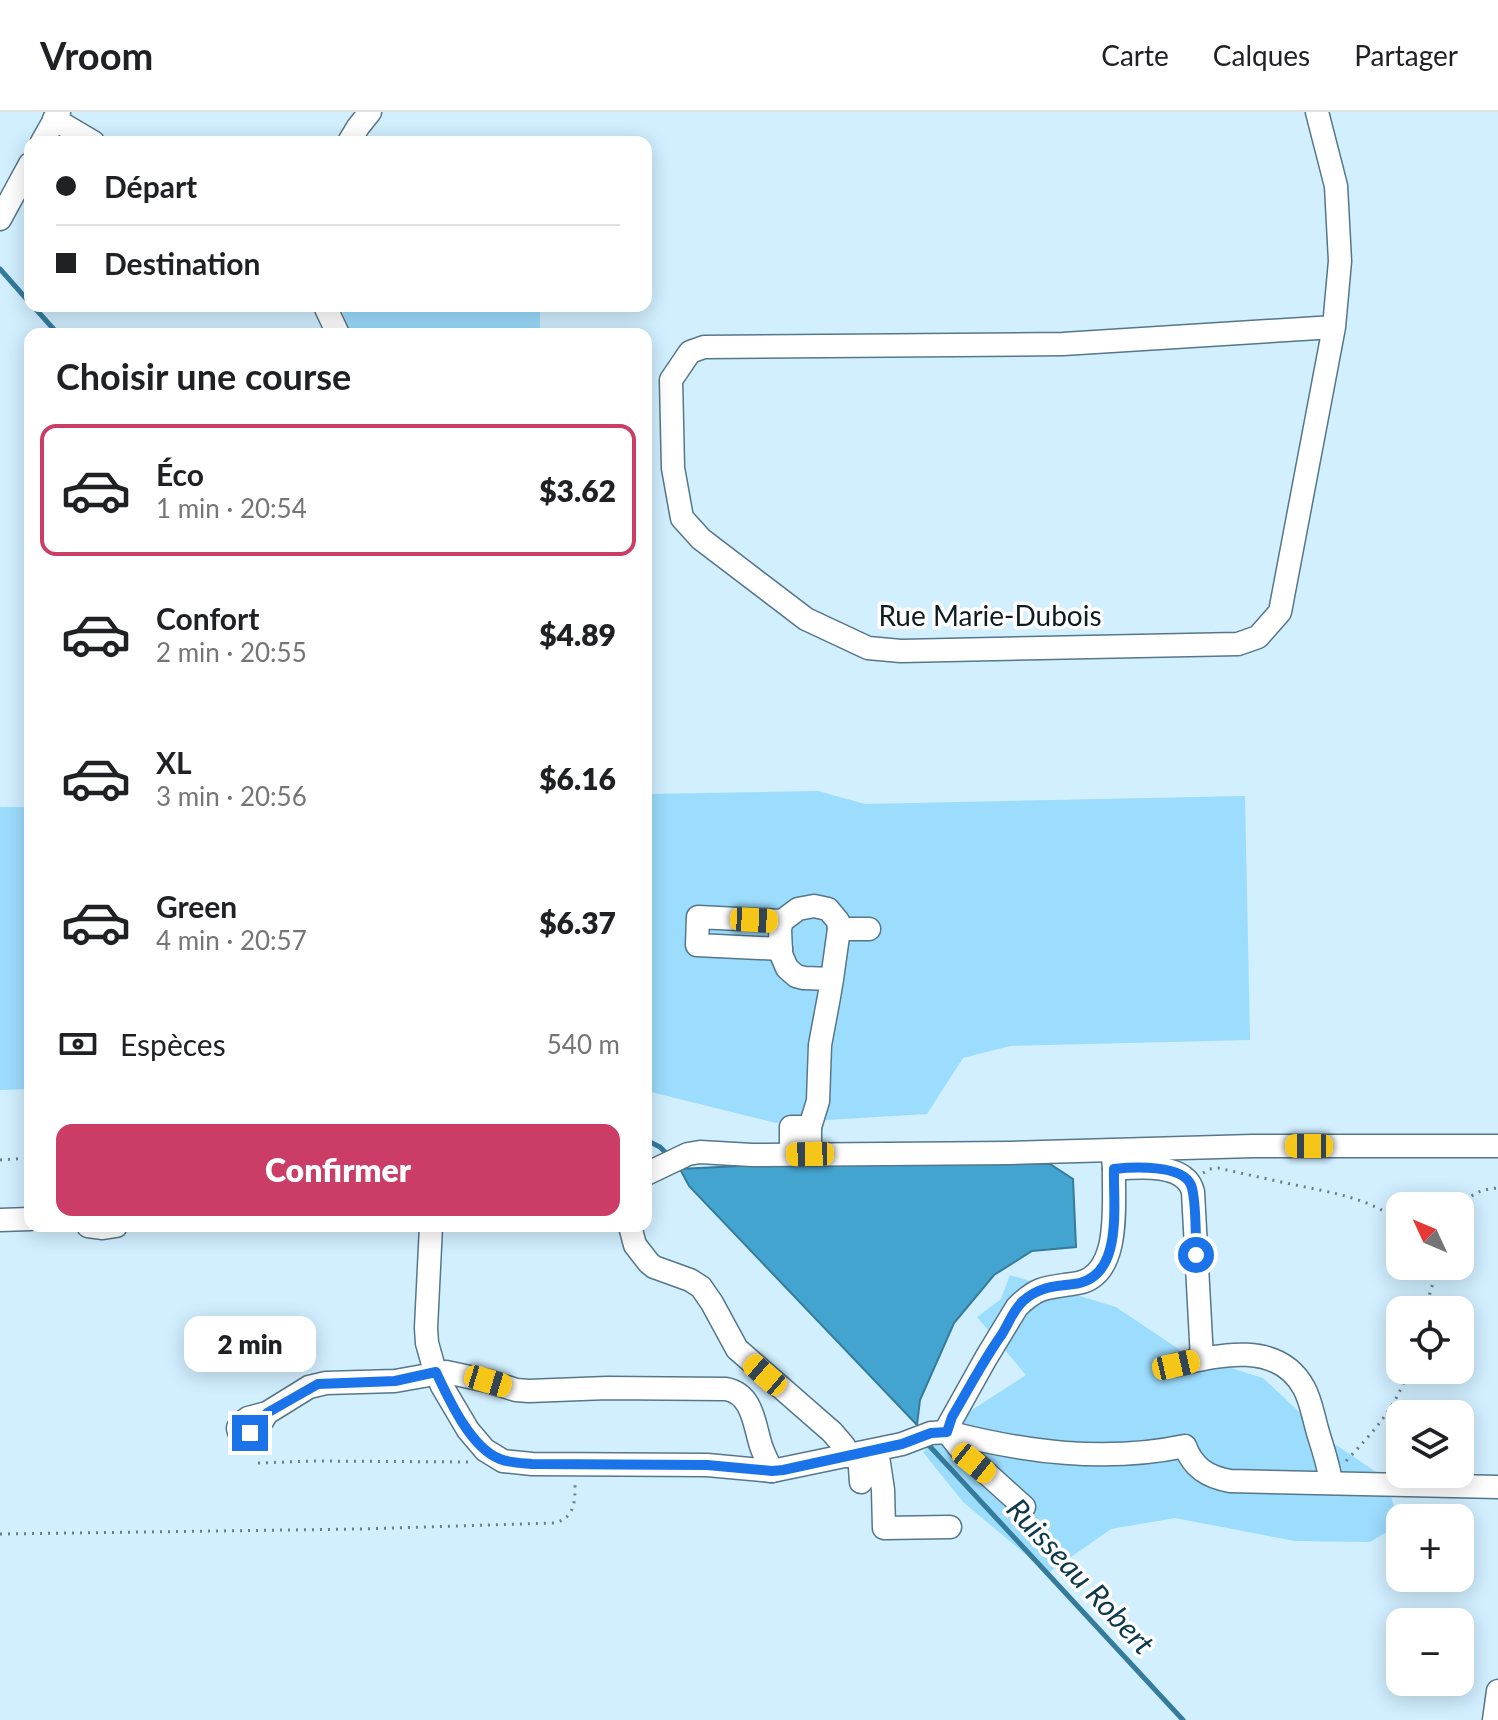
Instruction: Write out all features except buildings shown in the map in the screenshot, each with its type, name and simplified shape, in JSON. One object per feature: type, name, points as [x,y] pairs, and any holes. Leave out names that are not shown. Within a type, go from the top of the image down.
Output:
[{"type":"street","points":[[353,136],[370,112]]},
{"type":"street","name":"Rue Marie-Dubois","points":[[1317,112],[1336,186],[1340,261],[1334,327],[1280,612],[1258,637],[1238,644],[901,651],[868,648],[806,619],[701,539],[682,518],[673,468],[671,380],[690,352],[704,347],[1063,344],[1334,327]]},
{"type":"street","points":[[45,136],[56,115],[85,136]]},
{"type":"street","points":[[0,219],[24,175]]},
{"type":"street","points":[[800,1154],[791,1127],[810,1127],[818,1101],[820,1045],[832,979],[839,929],[834,914],[823,907],[798,909],[782,921],[780,929],[781,949],[787,968],[796,976],[832,979]]},
{"type":"street","points":[[781,949],[697,945],[698,917],[782,921]]},
{"type":"street","points":[[839,929],[869,929]]},
{"type":"street","points":[[664,1166],[688,1154],[700,1152],[752,1155],[1010,1153],[1113,1159],[1253,1146],[1498,1146]]},
{"type":"street","points":[[1113,1159],[1126,1168],[1170,1171],[1184,1176],[1190,1183],[1202,1359]]},
{"type":"street","points":[[431,1232],[427,1343],[436,1372],[468,1430],[492,1456],[514,1463],[707,1465],[772,1471],[902,1444],[931,1435],[952,1417],[1017,1307],[1043,1288],[1095,1277],[1105,1263],[1109,1256],[1113,1217],[1113,1159]]},
{"type":"street","points":[[0,1220],[24,1219]]},
{"type":"street","points":[[632,1232],[642,1256],[654,1267],[701,1287],[737,1349],[844,1446],[861,1453],[883,1490],[884,1528],[950,1527]]},
{"type":"street","points":[[1176,1365],[1231,1354],[1264,1357],[1291,1371],[1304,1387],[1311,1406],[1331,1483]]},
{"type":"street","points":[[267,1413],[318,1384],[395,1381],[436,1372],[458,1374],[529,1391],[607,1388],[734,1391],[749,1406],[762,1451],[772,1471]]},
{"type":"street","points":[[931,1435],[1047,1452],[1092,1455],[1152,1452],[1185,1446],[1191,1459],[1208,1475],[1230,1481],[1498,1487]]},
{"type":"street","points":[[931,1435],[962,1451],[1024,1507]]},
{"type":"street","points":[[861,1453],[861,1482]]},
{"type":"street","points":[[1494,1720],[1498,1691]]},
{"type":"path","points":[[0,1160],[24,1158]]},
{"type":"path","points":[[1190,1183],[1209,1169],[1218,1168],[1363,1201],[1386,1212]]},
{"type":"path","points":[[1474,1194],[1498,1188]]},
{"type":"path","points":[[1429,1296],[1433,1280]]},
{"type":"path","points":[[1331,1483],[1340,1468],[1380,1424],[1403,1384]]},
{"type":"path","points":[[258,1463],[485,1462],[492,1456]]},
{"type":"path","points":[[0,1534],[555,1523],[567,1518],[573,1507],[575,1464]]},
{"type":"shaded area","points":[[343,312],[540,312],[540,328],[347,328]]},
{"type":"shaded area","points":[[818,791],[865,804],[1245,796],[1250,1040],[1010,1046],[963,1058],[927,1114],[776,1123],[652,1092],[652,794]]},
{"type":"shaded area","points":[[0,807],[24,807],[24,1089],[0,1090]]},
{"type":"shaded area","points":[[880,1159],[1050,1164],[1073,1179],[1076,1247],[1032,1251],[994,1275],[954,1323],[920,1400],[917,1425],[689,1186],[680,1169]]},
{"type":"shaded area","points":[[1010,1275],[1116,1307],[1186,1354],[1263,1378],[1330,1441],[1385,1478],[1393,1504],[1386,1504],[1386,1532],[1370,1542],[1295,1541],[1175,1518],[1111,1529],[1048,1573],[963,1502],[923,1452],[958,1419],[1026,1375],[977,1317],[1001,1299]]},
{"type":"waterway","name":"Ruisseau Robert","points":[[0,269],[24,296]]},
{"type":"waterway","name":"Ruisseau Robert","points":[[38,312],[53,328]]},
{"type":"waterway","name":"Ruisseau Robert","points":[[652,1143],[668,1155]]},
{"type":"waterway","name":"Ruisseau Robert","points":[[924,1440],[1183,1720]]},
{"type":"route","points":[[250,1433],[267,1413],[318,1384],[395,1381],[436,1372],[476,1442],[503,1461],[532,1464],[707,1465],[783,1470],[902,1444],[931,1433],[947,1432],[952,1417],[1017,1307],[1043,1288],[1087,1281],[1100,1271],[1109,1256],[1114,1169],[1157,1169],[1179,1173],[1187,1179],[1193,1192],[1196,1255]]}]
